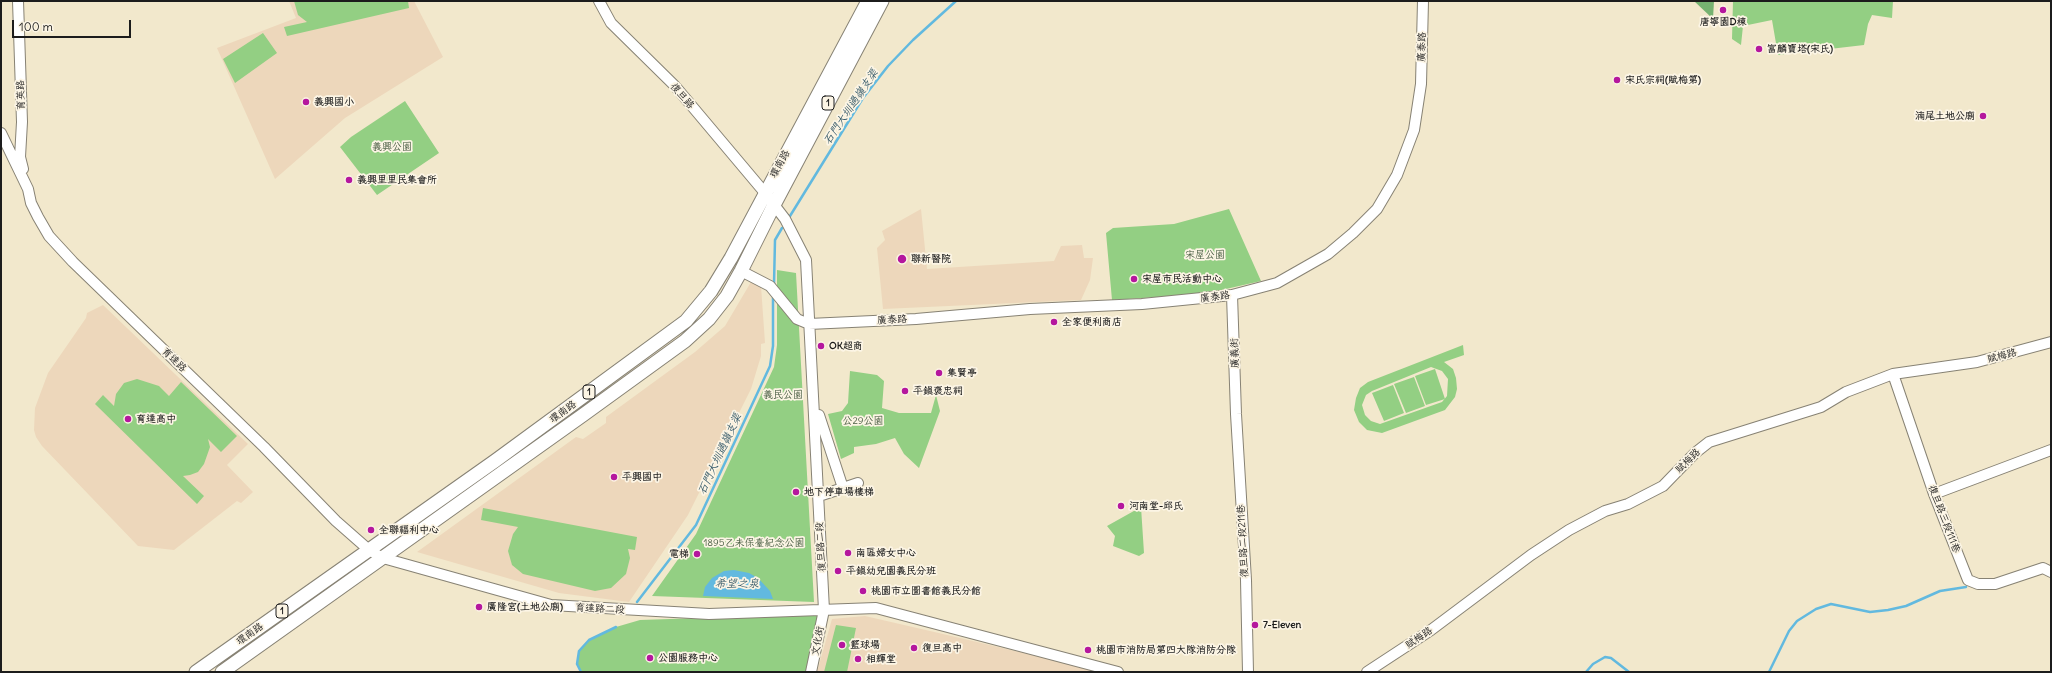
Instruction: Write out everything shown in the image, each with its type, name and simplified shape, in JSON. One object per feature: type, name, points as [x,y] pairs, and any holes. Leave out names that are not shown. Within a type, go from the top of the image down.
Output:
[{"type":"main road","name":"環南路","points":[[196,672],[574,404],[686,321],[701,305],[731,258],[868,1]]},
{"type":"main road","name":"環南路","points":[[222,672],[583,415],[685,341],[709,319],[742,271],[774,205],[882,1]]},
{"type":"main road","points":[[574,404],[583,415]]},
{"type":"street","name":"育英路","points":[[18,1],[22,122],[20,157],[28,189]]},
{"type":"street","name":"復旦路","points":[[599,1],[611,24],[675,86],[765,193]]},
{"type":"street","name":"廣泰路","points":[[809,324],[916,319],[1030,309],[1142,304],[1232,295],[1277,283],[1328,254],[1377,209],[1397,175],[1414,130],[1421,84],[1423,1]]},
{"type":"street","name":"育達路","points":[[1,133],[28,189],[31,203],[49,236],[73,262],[264,447],[336,521],[369,550],[383,558]]},
{"type":"street","name":"復旦路二段","points":[[765,193],[785,219],[806,260],[815,402],[824,610]]},
{"type":"street","points":[[742,271],[770,286],[797,319],[809,324]]},
{"type":"street","name":"廣義街","points":[[1232,295],[1236,411]]},
{"type":"street","name":"賦梅路","points":[[1367,672],[1431,630],[1531,556],[1569,530],[1605,511],[1628,504],[1663,486],[1695,453],[1709,442],[1821,406],[1846,392],[1893,374],[1977,362],[2051,342]]},
{"type":"street","name":"復旦路三段111巷","points":[[1893,374],[1934,494],[1968,580],[1978,584],[1995,584],[2043,568],[2051,572]]},
{"type":"street","points":[[815,402],[843,488]]},
{"type":"street","name":"復旦路二段211巷","points":[[1236,411],[1246,580],[1248,672]]},
{"type":"street","points":[[1934,494],[2051,450]]},
{"type":"street","points":[[819,496],[858,483]]},
{"type":"street","name":"育達路二段","points":[[383,558],[551,605],[709,614],[824,610]]},
{"type":"street","points":[[824,610],[876,608],[1118,672]]},
{"type":"street","name":"文化街","points":[[811,672],[824,610]]},
{"type":"shaded area","name":"義興國小","points":[[289,1],[414,1],[443,57],[345,118],[275,179],[217,48],[296,18]]},
{"type":"shaded area","name":"聯新醫院","points":[[921,209],[927,269],[1054,261],[1061,246],[1082,245],[1084,258],[1093,258],[1090,280],[1081,300],[883,309],[877,248],[885,240],[882,231]]},
{"type":"shaded area","name":"平興國中","points":[[751,282],[761,286],[765,343],[761,344],[761,356],[751,389],[688,515],[629,602],[559,593],[417,552],[576,437],[583,439],[606,423],[606,417],[695,352],[725,326]]},
{"type":"shaded area","name":"育達高中","points":[[103,305],[248,444],[227,465],[253,492],[241,503],[237,501],[174,550],[138,546],[42,446],[36,437],[34,430],[35,408],[48,373],[86,318],[87,313]]},
{"type":"shaded area","name":"復旦高中","points":[[865,616],[1104,672],[817,672],[832,619]]},
{"type":"green space","points":[[294,1],[408,1],[409,8],[287,36],[284,27],[307,22],[298,15]]},
{"type":"green space","points":[[1694,1],[1714,1],[1713,19]]},
{"type":"green space","points":[[1733,1],[1893,1],[1892,18],[1872,15],[1868,24],[1864,45],[1778,55],[1772,20],[1743,26],[1741,45],[1732,39]]},
{"type":"green space","points":[[263,33],[277,53],[235,83],[223,59]]},
{"type":"green space","name":"義興公園","points":[[405,101],[439,153],[377,195],[340,147],[351,137]]},
{"type":"green space","name":"宋屋公園","points":[[1229,209],[1261,281],[1204,294],[1112,300],[1106,233],[1113,228],[1174,224]]},
{"type":"green space","name":"1895乙未保臺紀念公園","points":[[777,270],[796,273],[814,602],[652,596],[696,534],[774,367],[777,345]]},
{"type":"green space","points":[[1463,345],[1464,355],[1444,362],[1453,369],[1457,389],[1455,397],[1445,410],[1382,433],[1367,430],[1359,422],[1354,410],[1356,398],[1360,388],[1368,382]],"holes":[[[1431,367],[1442,371],[1448,379],[1447,396],[1442,402],[1380,424],[1371,421],[1365,415],[1362,405],[1366,395],[1372,391]]]},
{"type":"green space","points":[[1435,369],[1445,399],[1426,405],[1415,376]]},
{"type":"green space","name":"公29公園","points":[[850,371],[877,375],[884,381],[882,408],[899,413],[931,413],[936,395],[940,411],[919,468],[904,454],[895,438],[876,444],[854,447],[854,453],[841,459],[828,414],[842,411],[848,403]]},
{"type":"green space","points":[[1414,377],[1425,406],[1406,413],[1394,384]]},
{"type":"green space","points":[[137,379],[159,386],[169,396],[181,382],[237,436],[221,452],[208,439],[210,447],[204,464],[198,472],[183,476],[204,496],[197,504],[95,404],[103,395],[114,406],[116,394],[124,383]]},
{"type":"green space","points":[[1393,385],[1404,413],[1384,421],[1372,393]]},
{"type":"green space","points":[[1141,507],[1144,553],[1139,556],[1113,546],[1115,536],[1107,526]]},
{"type":"green space","points":[[483,508],[637,537],[635,550],[628,549],[630,558],[626,574],[611,588],[595,591],[523,574],[512,565],[508,551],[513,534],[518,527],[481,520]]},
{"type":"green space","points":[[819,614],[811,672],[582,672],[577,664],[579,651],[589,640],[616,627],[640,620]]},
{"type":"green space","name":"籃球場","points":[[836,625],[856,628],[847,672],[824,672]]},
{"type":"water","name":"希望之泉","points":[[734,570],[749,573],[758,578],[770,591],[773,599],[703,596],[705,587],[712,578],[724,571]]},
{"type":"waterway","name":"石門大圳過嶺支渠","points":[[790,216],[863,98],[888,66],[913,40],[956,1]]},
{"type":"waterway","name":"石門大圳過嶺支渠","points":[[774,284],[775,240],[782,228]]},
{"type":"waterway","name":"石門大圳過嶺支渠","points":[[637,602],[696,525],[770,366],[773,346],[773,296]]},
{"type":"waterway","points":[[1769,672],[1789,631],[1797,621],[1816,609],[1831,604],[1870,612],[1888,610],[1906,606],[1940,591],[1966,587]]},
{"type":"waterway","name":"石門大圳過嶺支渠","points":[[581,672],[577,664],[579,651],[589,640],[616,627]]},
{"type":"waterway","points":[[1586,672],[1593,664],[1605,657],[1611,658],[1629,672]]},
{"type":"place","name":"唐寧園D棟","points":[[1723,10]]},
{"type":"place","name":"富麟寶塔(宋氏)","points":[[1759,49]]},
{"type":"place","name":"宋氏宗祠(賦梅第)","points":[[1617,80]]},
{"type":"place","name":"義興國小","points":[[306,102]]},
{"type":"place","name":"湳尾土地公廟","points":[[1983,116]]},
{"type":"place","name":"義興里里民集會所","points":[[349,180]]},
{"type":"place","name":"聯新醫院","points":[[902,259]]},
{"type":"place","name":"宋屋市民活動中心","points":[[1134,279]]},
{"type":"place","name":"全家便利商店","points":[[1054,322]]},
{"type":"place","name":"OK超商","points":[[821,346]]},
{"type":"place","name":"集賢亭","points":[[939,373]]},
{"type":"place","name":"平鎮褒忠祠","points":[[905,391]]},
{"type":"place","name":"育達高中","points":[[128,419]]},
{"type":"place","name":"平興國中","points":[[614,477]]},
{"type":"place","name":"地下停車場樓梯","points":[[796,492]]},
{"type":"place","name":"河南堂-邱氏","points":[[1121,506]]},
{"type":"place","name":"全聯福利中心","points":[[371,530]]},
{"type":"place","name":"南區婦女中心","points":[[848,553]]},
{"type":"place","name":"電梯","points":[[697,554]]},
{"type":"place","name":"平鎮幼兒園義民分班","points":[[838,571]]},
{"type":"place","name":"桃園市立圖書館義民分館","points":[[863,591]]},
{"type":"place","name":"廣隆宮(土地公廟)","points":[[479,607]]},
{"type":"place","name":"7-Eleven","points":[[1255,625]]},
{"type":"place","name":"籃球場","points":[[842,645]]},
{"type":"place","name":"復旦高中","points":[[914,648]]},
{"type":"place","name":"桃園市消防局第四大隊消防分隊","points":[[1088,650]]},
{"type":"place","name":"公園服務中心","points":[[650,658]]},
{"type":"place","name":"相輝堂","points":[[858,659]]},
{"type":"park label","name":"義民公園","points":[[783,395]]}]
